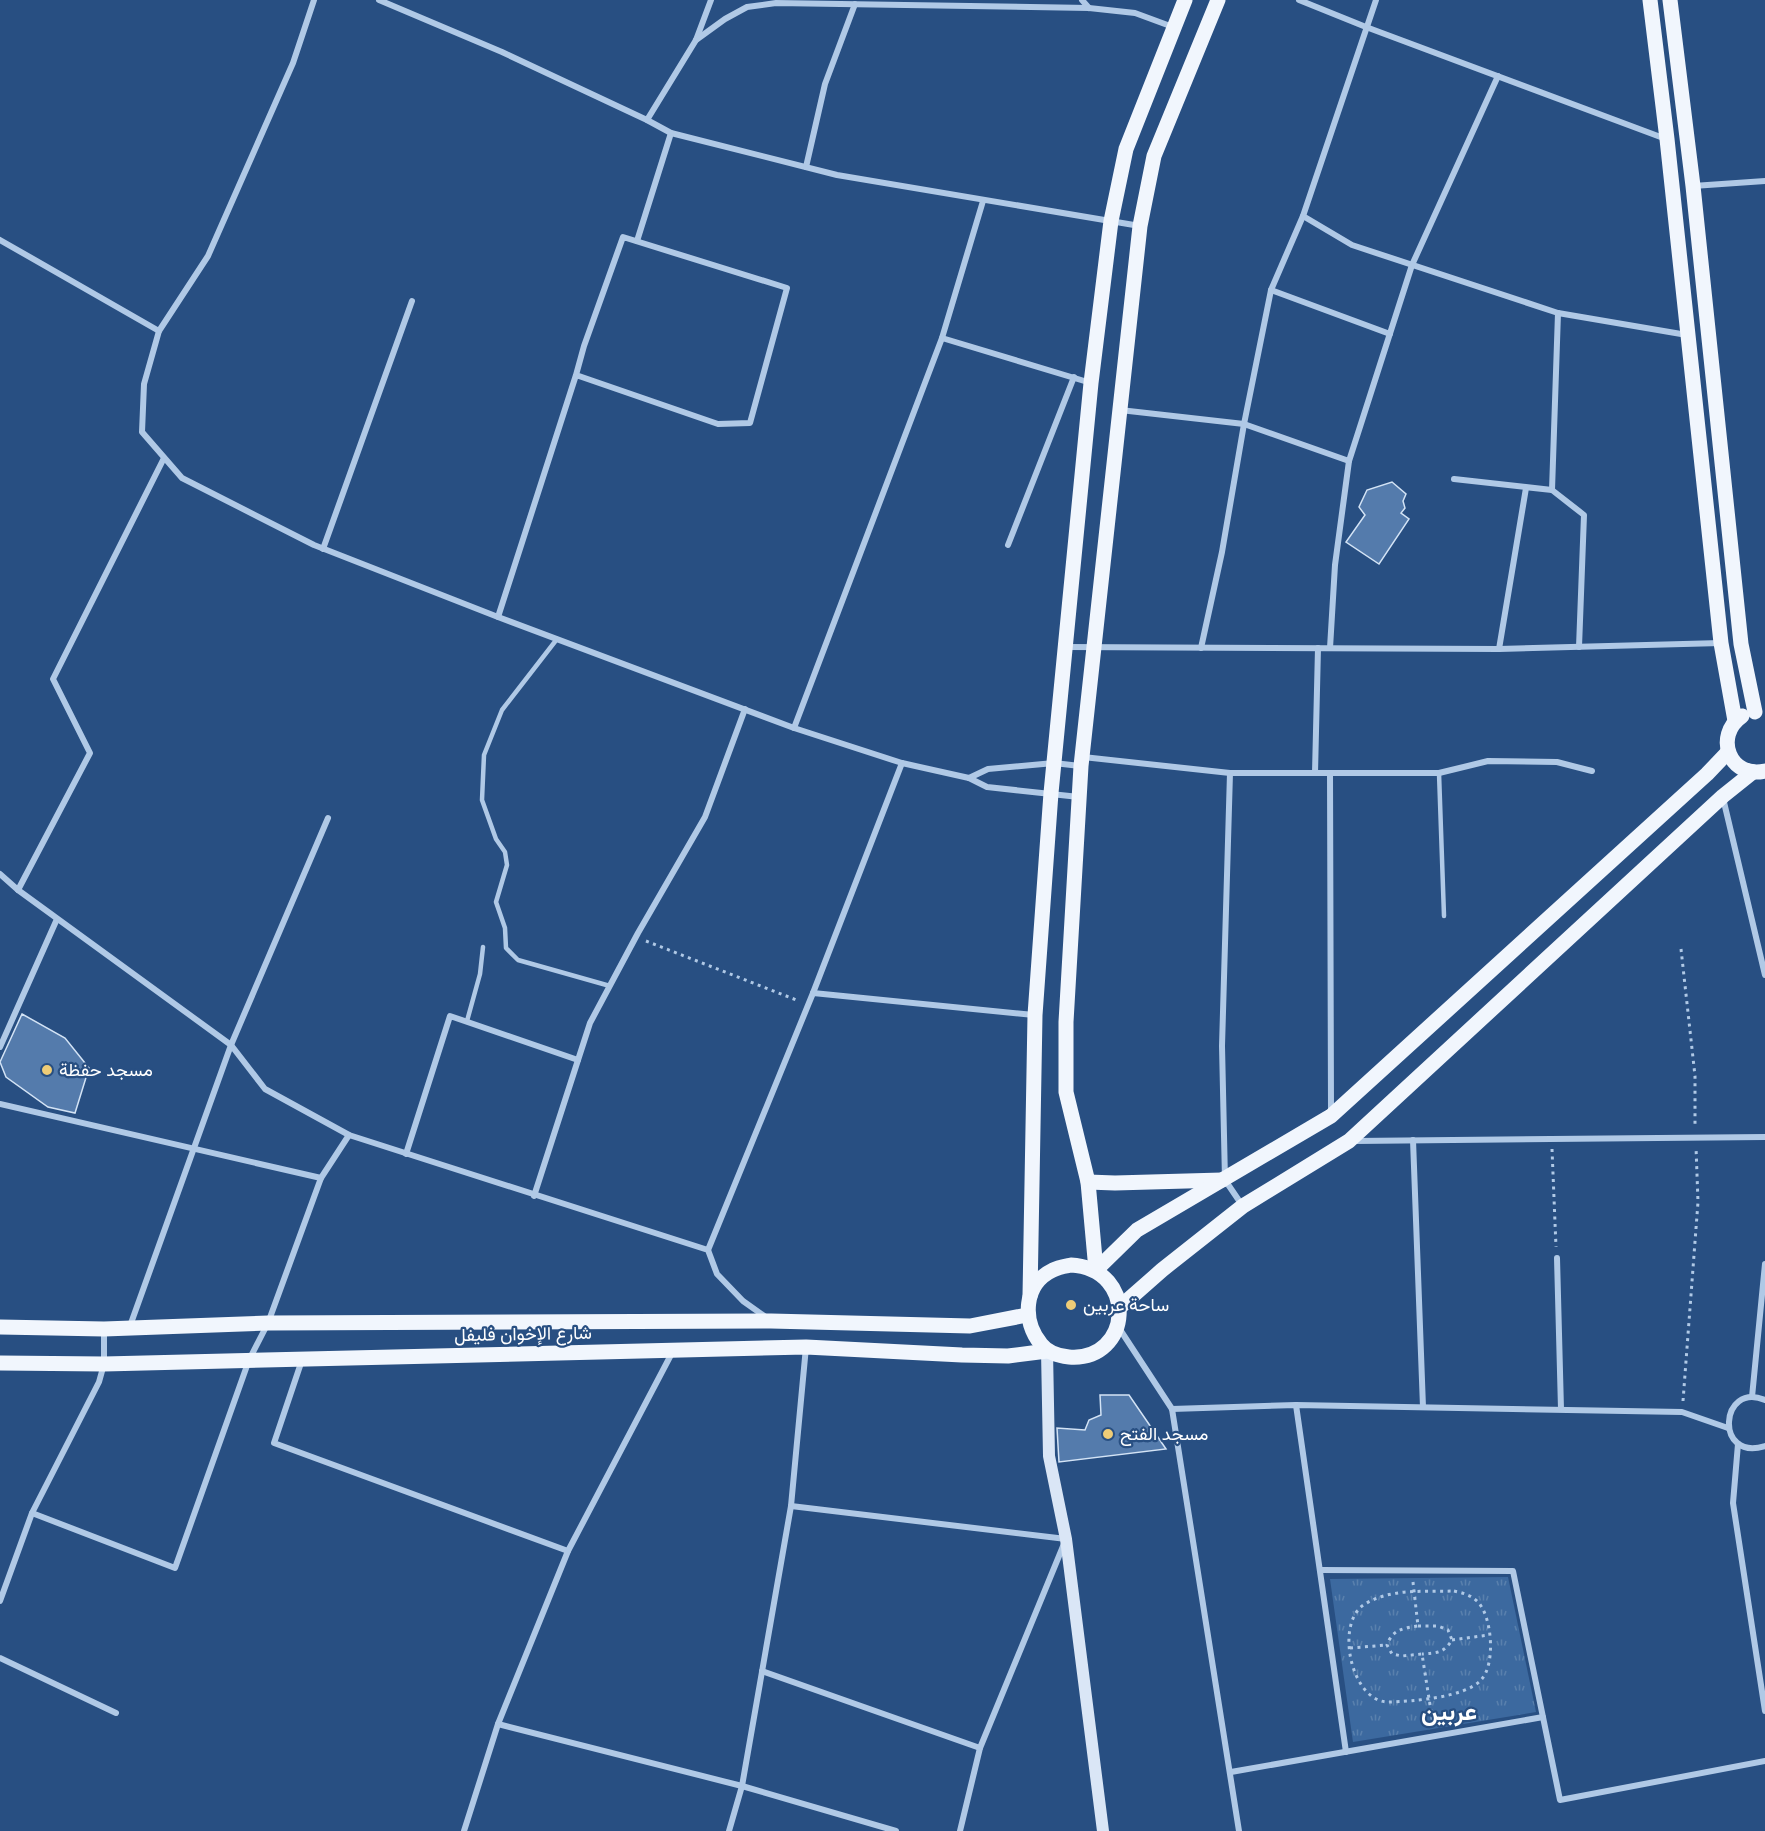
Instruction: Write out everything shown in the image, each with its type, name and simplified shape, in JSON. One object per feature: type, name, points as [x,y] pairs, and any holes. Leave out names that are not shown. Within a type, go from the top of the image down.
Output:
[{"type":"main road","points":[[1030,1296],[1039,1280],[1053,1270],[1071,1265],[1096,1270],[1108,1280],[1116,1293],[1120,1307],[1118,1326],[1108,1343],[1095,1353],[1079,1358],[1062,1357],[1047,1352],[1034,1336],[1027,1315],[1030,1296],[1035,1015],[1051,793],[1091,383],[1111,221],[1126,149],[1185,0]]},
{"type":"main road","points":[[1096,1270],[1088,1182],[1066,1092],[1066,1022],[1082,761],[1140,226],[1154,156],[1218,0]]},
{"type":"main road","points":[[1650,0],[1689,335],[1721,643],[1735,721]]},
{"type":"main road","points":[[1670,0],[1692,178],[1741,644],[1760,713],[1745,715],[1735,721],[1726,741],[1728,752],[1734,762],[1742,769],[1759,771]]},
{"type":"main road","points":[[1096,1270],[1137,1230],[1331,1116],[1707,774],[1728,752]]},
{"type":"main road","points":[[1120,1307],[1162,1270],[1243,1206],[1349,1141],[1723,796],[1759,771]]},
{"type":"main road","points":[[1088,1182],[1224,1180]]},
{"type":"main road","name":"شارع الإخوان فليفل","points":[[0,1327],[104,1329],[268,1323],[771,1322],[970,1326],[1027,1315]]},
{"type":"main road","name":"شارع الإخوان فليفل","points":[[0,1363],[104,1364],[806,1347],[1008,1356],[1047,1352]]},
{"type":"main road","points":[[1047,1352],[1049,1456],[1066,1539],[1103,1831]]},
{"type":"street","points":[[314,0],[293,63],[208,256],[159,331],[144,384],[142,432],[182,478],[323,549],[794,728],[902,763],[969,778],[987,787],[1081,797]]},
{"type":"street","points":[[379,0],[502,52],[670,133],[837,175],[1140,226]]},
{"type":"street","points":[[647,120],[696,40],[711,0]]},
{"type":"street","points":[[1082,0],[1089,8]]},
{"type":"street","points":[[1299,0],[1667,140]]},
{"type":"street","points":[[1201,648],[1222,552],[1244,424],[1271,290],[1303,216],[1376,0]]},
{"type":"street","points":[[696,40],[725,19],[747,7],[776,3],[885,2],[1089,8],[1135,13],[1173,27]]},
{"type":"street","points":[[806,168],[825,84],[855,4]]},
{"type":"street","points":[[1330,648],[1335,565],[1349,461],[1412,265],[1498,76]]},
{"type":"street","points":[[637,241],[670,133]]},
{"type":"street","points":[[1671,172],[1692,178],[1765,181]]},
{"type":"street","points":[[794,728],[942,338],[983,201]]},
{"type":"street","points":[[1303,216],[1352,245],[1558,313],[1689,335]]},
{"type":"street","points":[[498,617],[584,346],[623,237],[787,288],[750,423],[718,424],[576,375]]},
{"type":"street","points":[[0,240],[159,331]]},
{"type":"street","points":[[1271,290],[1390,334]]},
{"type":"street","points":[[323,549],[412,302]]},
{"type":"street","points":[[1552,490],[1558,313]]},
{"type":"street","points":[[942,338],[1091,383]]},
{"type":"street","points":[[1008,545],[1074,377]]},
{"type":"street","points":[[1119,410],[1244,424],[1349,461]]},
{"type":"street","points":[[18,890],[90,753],[53,679],[164,458]]},
{"type":"street","points":[[1454,478],[1552,490],[1584,515],[1579,647]]},
{"type":"street","points":[[1499,649],[1526,488]]},
{"type":"street","points":[[1066,647],[1499,649],[1721,643]]},
{"type":"street","points":[[1315,773],[1318,648]]},
{"type":"street","points":[[534,1196],[590,1023],[705,817],[745,709]]},
{"type":"street","points":[[969,778],[988,769],[1082,761],[1230,773],[1439,773],[1488,761],[1557,762],[1592,771]]},
{"type":"street","points":[[771,1322],[743,1301],[717,1274],[708,1250],[809,1005],[902,763]]},
{"type":"street","points":[[1230,773],[1222,1046],[1224,1180],[1243,1206]]},
{"type":"street","points":[[1330,773],[1331,1116]]},
{"type":"street","points":[[1723,796],[1765,975]]},
{"type":"street","points":[[130,1328],[231,1045],[328,818]]},
{"type":"street","points":[[0,874],[57,919],[231,1045],[265,1089],[349,1135],[708,1250]]},
{"type":"street","points":[[0,1047],[57,919]]},
{"type":"street","points":[[813,993],[1035,1015]]},
{"type":"street","points":[[406,1154],[450,1016],[578,1060]]},
{"type":"street","points":[[0,1104],[321,1178]]},
{"type":"street","points":[[32,1513],[175,1568],[249,1360],[268,1323],[321,1178],[349,1135]]},
{"type":"street","points":[[1349,1141],[1765,1137]]},
{"type":"street","points":[[1413,1140],[1423,1407]]},
{"type":"street","points":[[1557,1258],[1561,1409]]},
{"type":"street","points":[[1752,1397],[1765,1264]]},
{"type":"street","points":[[1118,1326],[1172,1409],[1239,1831]]},
{"type":"street","points":[[0,1601],[32,1513],[99,1382],[104,1364],[104,1329]]},
{"type":"street","points":[[729,1831],[742,1786],[791,1506],[806,1347]]},
{"type":"street","points":[[464,1831],[498,1724],[568,1551],[673,1350]]},
{"type":"street","points":[[302,1359],[274,1443],[568,1551]]},
{"type":"street","points":[[1765,1400],[1752,1397],[1743,1399],[1731,1411],[1728,1420],[1728,1428],[1738,1444],[1748,1448],[1765,1446]]},
{"type":"street","points":[[1172,1409],[1296,1405],[1682,1412],[1728,1428]]},
{"type":"street","points":[[1296,1405],[1322,1570],[1346,1752]]},
{"type":"street","points":[[1738,1444],[1733,1503],[1763,1684],[1765,1711]]},
{"type":"street","points":[[791,1506],[1066,1539],[980,1748],[960,1831]]},
{"type":"street","points":[[1322,1570],[1513,1571],[1560,1800],[1765,1761]]},
{"type":"street","points":[[0,1658],[116,1713]]},
{"type":"street","points":[[762,1671],[980,1748]]},
{"type":"street","points":[[1231,1772],[1543,1717]]},
{"type":"street","points":[[498,1724],[742,1786],[896,1831]]},
{"type":"lane","points":[[557,639],[502,710],[484,755],[482,800],[496,839],[505,852],[507,865],[496,902],[505,928],[506,948],[518,960],[610,986]]},
{"type":"lane","points":[[1439,773],[1444,916]]},
{"type":"lane","points":[[466,1022],[480,974],[483,947]]},
{"type":"path","points":[[636,937],[809,1005]]},
{"type":"path","points":[[1681,949],[1695,1076],[1698,1202],[1682,1412]]},
{"type":"path","points":[[1552,1139],[1557,1258]]},
{"type":"path","points":[[1412,1572],[1418,1626]]},
{"type":"path","points":[[1454,1591],[1468,1594],[1479,1603],[1489,1635],[1491,1655],[1488,1668],[1481,1680],[1463,1692],[1386,1702],[1372,1697],[1361,1686],[1355,1674],[1349,1648],[1348,1629],[1362,1605],[1380,1596],[1398,1592],[1413,1592],[1454,1591]]},
{"type":"path","points":[[1452,1640],[1448,1630],[1438,1626],[1418,1626],[1396,1631],[1390,1636],[1387,1645],[1392,1654],[1402,1656],[1436,1653],[1446,1649],[1452,1640],[1489,1635]]},
{"type":"path","points":[[1349,1648],[1387,1645]]},
{"type":"path","points":[[1422,1654],[1434,1736]]},
{"type":"green space","points":[[1508,1577],[1536,1712],[1353,1742],[1330,1579]]},
{"type":"building","points":[[1392,482],[1406,494],[1403,501],[1405,508],[1401,513],[1409,519],[1379,564],[1346,542],[1365,515],[1359,507],[1367,490]]},
{"type":"building","points":[[22,1014],[65,1038],[89,1068],[75,1113],[48,1107],[6,1077],[0,1062]]},
{"type":"building","points":[[1100,1395],[1129,1395],[1166,1449],[1059,1462],[1057,1428],[1085,1430],[1089,1420],[1101,1415]]},
{"type":"place","name":"مسجد حفظة","points":[[47,1070]]},
{"type":"place","name":"ساحة عربين","points":[[1071,1305]]},
{"type":"place","name":"مسجد الفتح","points":[[1108,1434]]},
{"type":"district","name":"عربين","points":[[1449,1712]]}]
